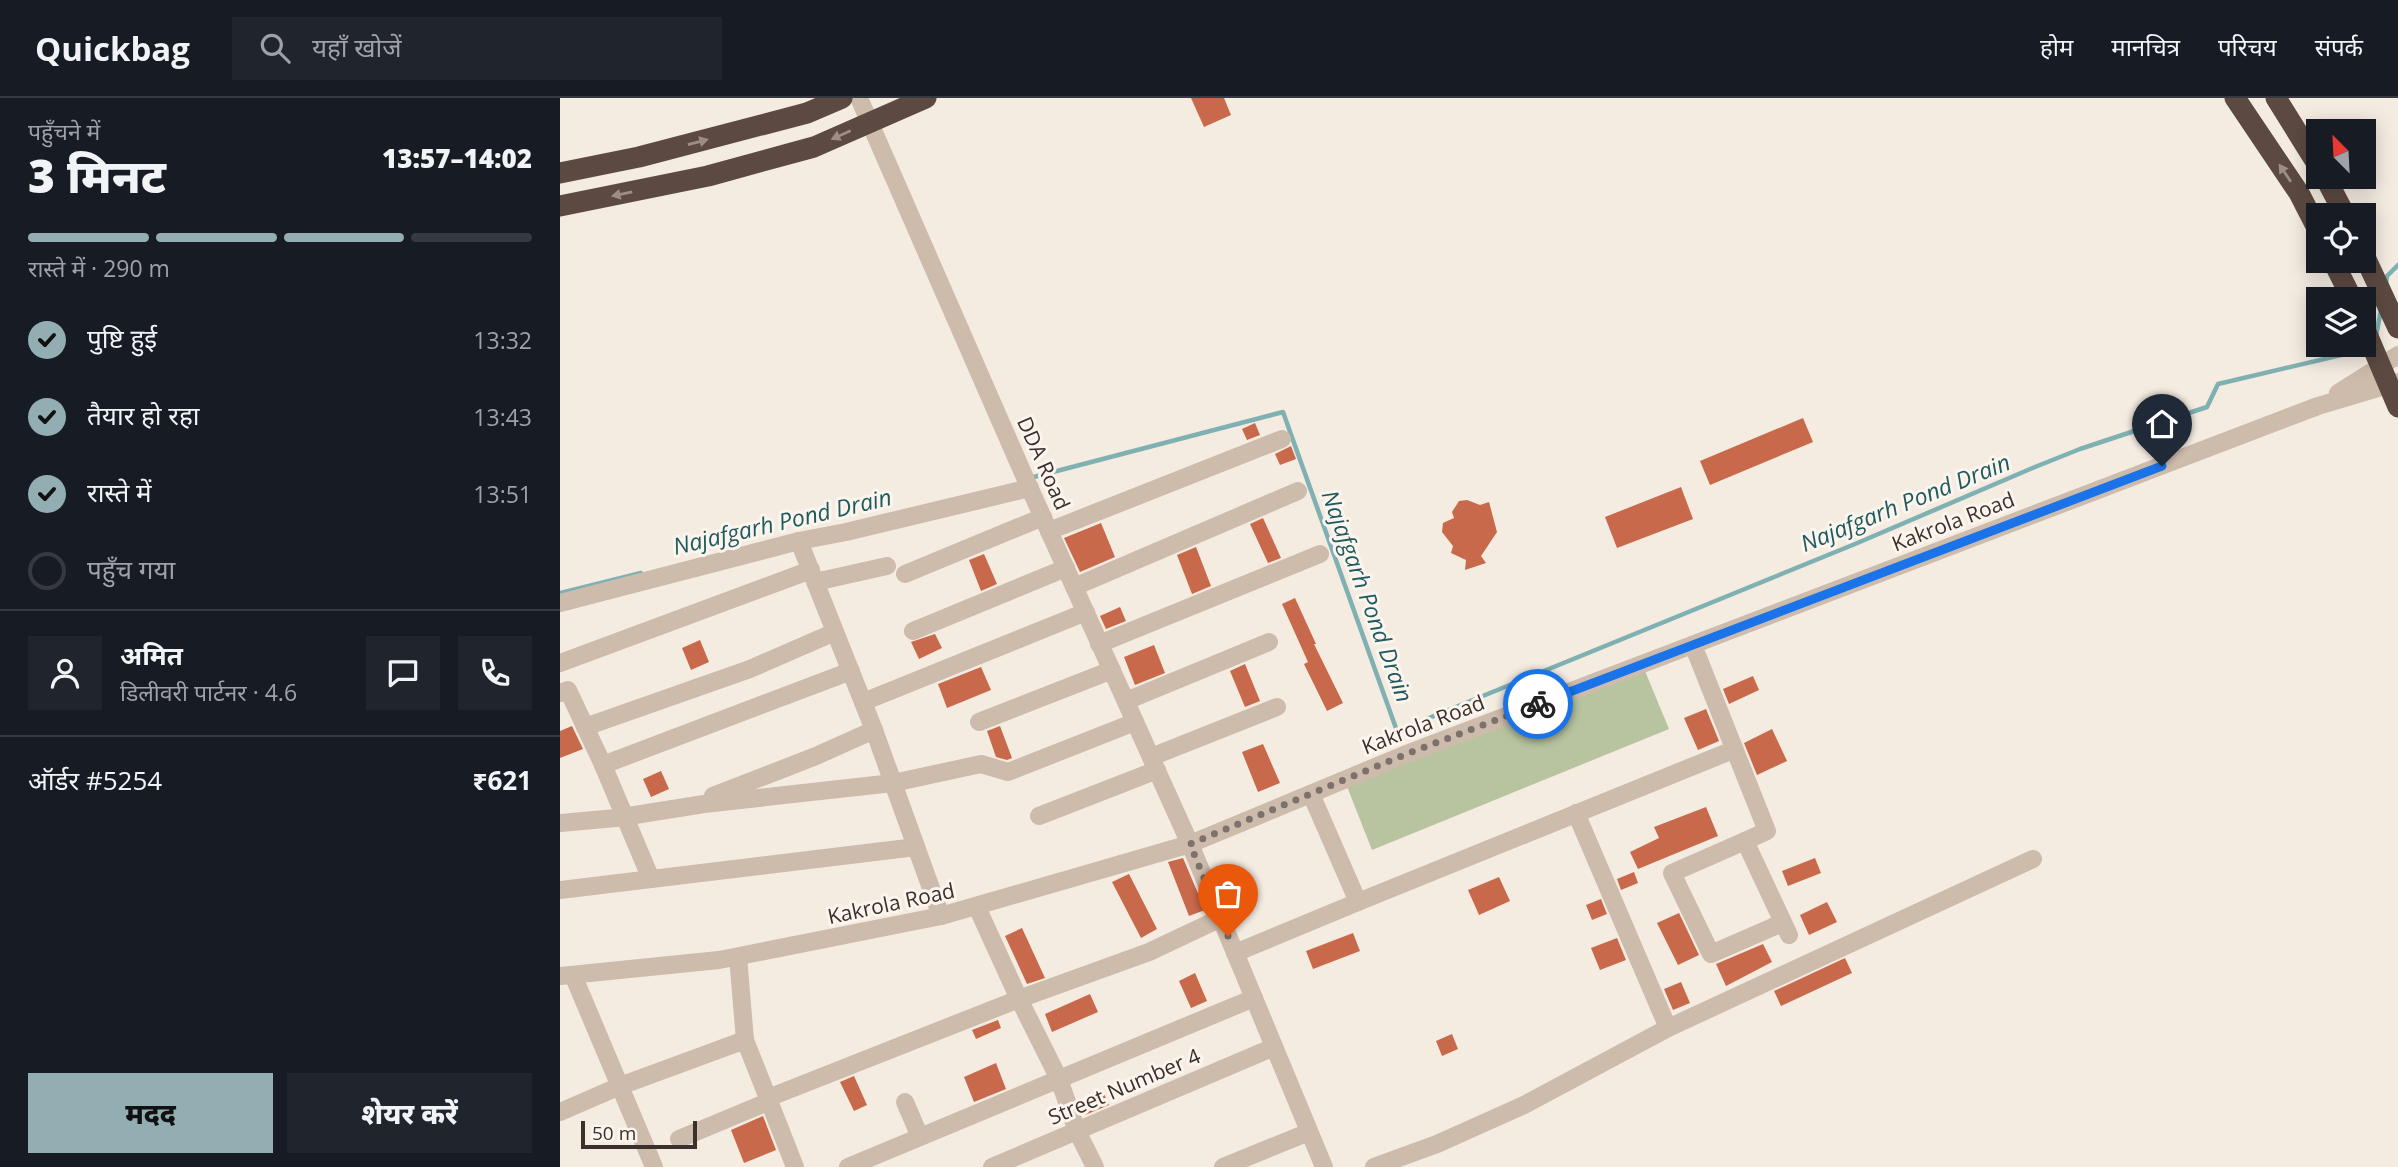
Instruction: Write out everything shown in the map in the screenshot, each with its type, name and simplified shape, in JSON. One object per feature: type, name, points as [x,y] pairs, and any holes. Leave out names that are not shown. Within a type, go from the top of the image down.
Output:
[{"type":"highway","points":[[560,173],[639,157],[794,116],[842,98]]},
{"type":"highway","points":[[560,206],[708,176],[814,147],[926,98]]},
{"type":"highway","points":[[2235,98],[2306,207]]},
{"type":"highway","points":[[2276,98],[2306,146]]},
{"type":"highway","points":[[2372,273],[2398,328]]},
{"type":"highway","points":[[2376,355],[2398,407]]},
{"type":"street","name":"DDA Road","points":[[859,98],[1026,480],[1190,844],[1324,1167]]},
{"type":"street","points":[[2318,406],[2398,355]]},
{"type":"street","points":[[2318,406],[2398,382]]},
{"type":"street","name":"Kakrola Road","points":[[567,975],[738,957],[941,916],[1190,844],[1404,755],[2318,406]]},
{"type":"street","points":[[905,574],[1282,439]]},
{"type":"street","points":[[560,603],[799,541],[846,533],[1026,480]]},
{"type":"street","points":[[1074,587],[1298,491]]},
{"type":"street","points":[[799,541],[874,730],[941,916]]},
{"type":"street","points":[[1100,644],[1320,554]]},
{"type":"street","points":[[560,663],[813,576],[887,566]]},
{"type":"street","points":[[913,631],[1066,568]]},
{"type":"street","points":[[863,702],[1086,612]]},
{"type":"street","points":[[585,727],[750,669],[835,632]]},
{"type":"street","points":[[1126,701],[1269,642]]},
{"type":"street","points":[[1693,645],[1733,750],[1768,831],[1745,841],[1672,873],[1711,954],[1786,929],[1745,841]]},
{"type":"street","points":[[979,722],[1112,670]]},
{"type":"street","points":[[560,671],[564,691],[603,765],[651,880]]},
{"type":"street","points":[[603,765],[850,671]]},
{"type":"street","points":[[1039,816],[1277,707]]},
{"type":"street","points":[[560,822],[893,783],[981,764],[1008,772],[1135,722]]},
{"type":"street","points":[[683,807],[816,756],[874,730]]},
{"type":"street","points":[[1235,953],[1733,750]]},
{"type":"street","points":[[1311,794],[1357,902]]},
{"type":"street","points":[[1576,813],[1668,1028]]},
{"type":"street","points":[[560,890],[916,847]]},
{"type":"street","points":[[1374,1167],[1437,1144],[1524,1105],[1668,1028],[2033,859]]},
{"type":"street","points":[[977,907],[1059,1079],[1077,1131],[1095,1167]]},
{"type":"street","points":[[679,1139],[769,1099],[1019,999],[1149,952],[1221,918]]},
{"type":"street","points":[[738,957],[746,1040],[795,1167]]},
{"type":"street","points":[[567,975],[620,1086],[654,1167]]},
{"type":"street","points":[[848,1167],[1254,998]]},
{"type":"street","points":[[560,1112],[620,1086],[746,1040]]},
{"type":"street","name":"Street Number 4","points":[[992,1167],[1274,1047]]},
{"type":"street","points":[[905,1102],[920,1137]]},
{"type":"street","points":[[1223,1167],[1309,1132]]},
{"type":"green space","points":[[1645,671],[1669,729],[1372,850],[1346,784]]},
{"type":"building","points":[[1191,98],[1224,98],[1231,115],[1204,127]]},
{"type":"building","points":[[1803,418],[1813,442],[1710,485],[1700,461]]},
{"type":"building","points":[[1255,423],[1260,435],[1247,440],[1242,429]]},
{"type":"building","points":[[1291,446],[1296,459],[1280,465],[1275,454]]},
{"type":"building","points":[[1681,487],[1693,519],[1617,548],[1605,517]]},
{"type":"building","points":[[1467,500],[1480,505],[1489,502],[1497,532],[1481,556],[1486,563],[1465,570],[1466,560],[1451,553],[1453,546],[1442,532],[1443,523],[1454,518],[1452,512],[1459,501]]},
{"type":"building","points":[[1263,518],[1281,558],[1268,563],[1250,524]]},
{"type":"building","points":[[1101,523],[1115,557],[1080,572],[1064,538]]},
{"type":"building","points":[[1196,547],[1211,586],[1192,594],[1177,555]]},
{"type":"building","points":[[984,554],[997,584],[981,591],[969,560]]},
{"type":"building","points":[[1295,598],[1343,703],[1327,711],[1304,664],[1308,662],[1282,604]]},
{"type":"building","points":[[1120,607],[1126,621],[1106,629],[1100,616]]},
{"type":"building","points":[[935,634],[942,648],[919,659],[911,642]]},
{"type":"building","points":[[700,640],[709,662],[691,670],[682,648]]},
{"type":"building","points":[[1154,645],[1165,673],[1135,685],[1124,657]]},
{"type":"building","points":[[1245,664],[1260,701],[1245,707],[1230,671]]},
{"type":"building","points":[[981,667],[991,690],[947,708],[938,684]]},
{"type":"building","points":[[1753,676],[1759,690],[1729,704],[1723,689]]},
{"type":"building","points":[[1706,709],[1719,741],[1698,750],[1684,718]]},
{"type":"building","points":[[572,726],[583,749],[560,758],[560,731]]},
{"type":"building","points":[[1000,726],[1012,758],[1007,760],[996,757],[987,731]]},
{"type":"building","points":[[1772,729],[1787,761],[1757,775],[1744,743]]},
{"type":"building","points":[[1263,744],[1280,783],[1258,792],[1242,752]]},
{"type":"building","points":[[661,771],[669,789],[651,797],[643,779]]},
{"type":"building","points":[[1706,807],[1718,836],[1638,869],[1630,852],[1659,838],[1654,827]]},
{"type":"building","points":[[1183,858],[1205,910],[1189,916],[1168,862]]},
{"type":"building","points":[[1815,858],[1821,873],[1788,886],[1782,871]]},
{"type":"building","points":[[1634,872],[1638,883],[1621,890],[1617,879]]},
{"type":"building","points":[[1129,874],[1157,929],[1141,938],[1112,882]]},
{"type":"building","points":[[1499,877],[1510,901],[1479,915],[1468,890]]},
{"type":"building","points":[[1601,899],[1607,914],[1592,920],[1586,905]]},
{"type":"building","points":[[1827,902],[1837,922],[1809,935],[1800,915]]},
{"type":"building","points":[[1679,913],[1699,955],[1678,965],[1657,923]]},
{"type":"building","points":[[1022,928],[1045,978],[1027,984],[1005,936]]},
{"type":"building","points":[[1353,933],[1360,951],[1313,969],[1306,951]]},
{"type":"building","points":[[1617,938],[1626,960],[1600,970],[1591,948]]},
{"type":"building","points":[[1763,944],[1772,962],[1726,986],[1716,964]]},
{"type":"building","points":[[1845,958],[1852,973],[1781,1006],[1774,991]]},
{"type":"building","points":[[1195,973],[1207,1001],[1191,1008],[1179,981]]},
{"type":"building","points":[[1681,982],[1690,1003],[1673,1010],[1664,989]]},
{"type":"building","points":[[1090,994],[1098,1012],[1052,1032],[1045,1014]]},
{"type":"building","points":[[998,1020],[1001,1028],[976,1039],[972,1030]]},
{"type":"building","points":[[1452,1034],[1458,1049],[1442,1056],[1436,1041]]},
{"type":"building","points":[[996,1063],[1006,1089],[974,1102],[964,1077]]},
{"type":"building","points":[[854,1076],[867,1105],[854,1111],[840,1082]]},
{"type":"building","points":[[1104,1094],[1109,1105],[1085,1115],[1080,1105]]},
{"type":"building","points":[[763,1116],[776,1150],[744,1163],[731,1130]]},
{"type":"waterway","name":"Najafgarh Pond Drain","points":[[2386,284],[2387,276],[2398,265]]},
{"type":"waterway","name":"Najafgarh Pond Drain","points":[[2376,336],[2381,310]]},
{"type":"waterway","name":"Najafgarh Pond Drain","points":[[1030,478],[1283,412],[1397,731],[1855,544],[2035,467],[2080,449],[2207,407],[2218,384],[2333,357]]},
{"type":"waterway","name":"Najafgarh Pond Drain","points":[[560,593],[641,573]]},
{"type":"way so far","points":[[1228,936],[1190,844],[1404,755],[1538,704]]},
{"type":"route","points":[[1538,704],[2162,466]]}]
